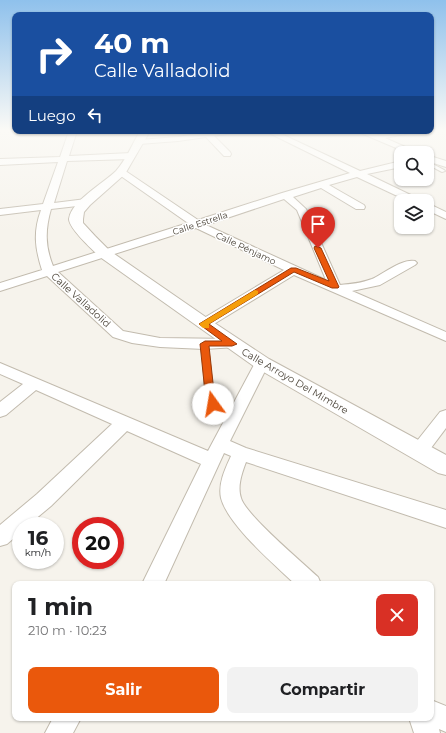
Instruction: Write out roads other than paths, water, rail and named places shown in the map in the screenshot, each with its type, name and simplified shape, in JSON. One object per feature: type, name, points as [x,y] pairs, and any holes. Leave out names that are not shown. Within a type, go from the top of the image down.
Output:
[{"type":"street","name":"Calle Valladolid","points":[[62,164],[41,225],[42,252],[50,271],[118,334],[130,338],[154,342],[232,344]]},
{"type":"street","name":"Calle Arroyo Del Mimbre","points":[[126,164],[121,172],[86,202],[78,212],[76,219],[77,224],[105,254],[232,344],[262,363],[446,466]]},
{"type":"street","points":[[339,164],[401,194]]},
{"type":"street","name":"Calle Estrella","points":[[0,287],[285,195],[348,176],[394,166]]},
{"type":"street","name":"Calle Pénjamo","points":[[121,172],[196,224],[294,270],[446,337]]},
{"type":"street","points":[[321,184],[360,207]]},
{"type":"street","points":[[285,195],[301,209],[337,288],[363,286],[376,282],[411,263]]},
{"type":"street","points":[[0,212],[86,202]]},
{"type":"street","points":[[434,210],[446,216]]},
{"type":"street","points":[[204,324],[294,270]]},
{"type":"street","points":[[154,581],[220,444],[262,363]]},
{"type":"street","points":[[0,368],[212,461]]},
{"type":"street","points":[[0,411],[34,384]]},
{"type":"street","points":[[419,451],[446,416]]},
{"type":"street","points":[[0,537],[44,500],[125,422]]},
{"type":"street","points":[[220,444],[241,453],[446,519]]},
{"type":"street","points":[[241,453],[232,475],[230,489],[231,500],[245,521],[307,581]]},
{"type":"street","points":[[434,714],[446,719]]},
{"type":"street","points":[[58,733],[66,721]]},
{"type":"street","points":[[423,721],[428,733]]},
{"type":"lane","points":[[205,344],[209,392],[213,404],[230,425]]}]
